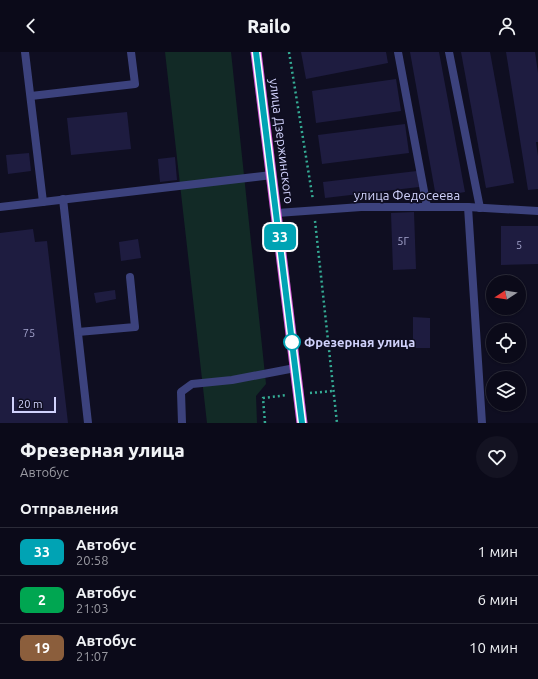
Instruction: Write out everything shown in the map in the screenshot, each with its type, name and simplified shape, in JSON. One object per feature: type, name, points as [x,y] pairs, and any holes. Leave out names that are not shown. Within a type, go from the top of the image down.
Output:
[{"type":"highway","name":"улица Дзержинского","points":[[256,52],[302,423]]},
{"type":"highway","name":"улица Дзержинского","points":[[298,400],[298,423]]},
{"type":"street","points":[[25,52],[43,202]]},
{"type":"street","points":[[31,96],[135,84],[131,52]]},
{"type":"street","points":[[398,52],[427,207]]},
{"type":"street","points":[[449,52],[480,208]]},
{"type":"street","points":[[0,207],[272,175]]},
{"type":"street","points":[[63,199],[88,423]]},
{"type":"street","name":"улица Федосеева","points":[[277,213],[361,207],[468,207],[538,211]]},
{"type":"street","points":[[468,207],[482,423]]},
{"type":"street","points":[[78,332],[135,327],[130,277]]},
{"type":"street","points":[[182,423],[181,392],[192,384],[232,380],[295,368]]},
{"type":"path","points":[[289,52],[314,210],[337,423]]},
{"type":"green space","points":[[165,52],[231,52],[266,384],[256,396],[257,423],[207,423]]},
{"type":"building","points":[[301,52],[386,52],[388,63],[306,79]]},
{"type":"building","points":[[410,52],[439,52],[465,192],[436,197]]},
{"type":"building","points":[[461,52],[490,52],[514,183],[486,188]]},
{"type":"building","points":[[506,52],[535,52],[538,73],[538,142],[536,142],[538,156],[538,189],[528,190]]},
{"type":"building","points":[[396,79],[401,111],[316,123],[312,91]]},
{"type":"building","points":[[127,112],[131,149],[71,155],[67,118]]},
{"type":"building","points":[[405,124],[409,153],[322,164],[318,135]]},
{"type":"building","points":[[29,153],[31,171],[8,174],[6,155]]},
{"type":"building","points":[[175,157],[177,180],[160,182],[158,159]]},
{"type":"building","points":[[417,171],[419,187],[325,198],[323,182]]},
{"type":"building","points":[[414,212],[416,269],[393,270],[391,213]]},
{"type":"building","points":[[501,226],[538,226],[538,264],[501,265]]},
{"type":"building","points":[[33,229],[35,242],[47,241],[68,423],[0,423],[0,233]]},
{"type":"building","points":[[138,239],[141,258],[121,261],[119,242]]},
{"type":"building","points":[[115,290],[116,299],[96,303],[94,293]]},
{"type":"building","points":[[413,317],[430,318],[430,348],[413,348]]},
{"type":"bus line","name":"33","points":[[256,52],[302,423]]},
{"type":"place","name":"Фрезерная улица","points":[[292,342]]}]
